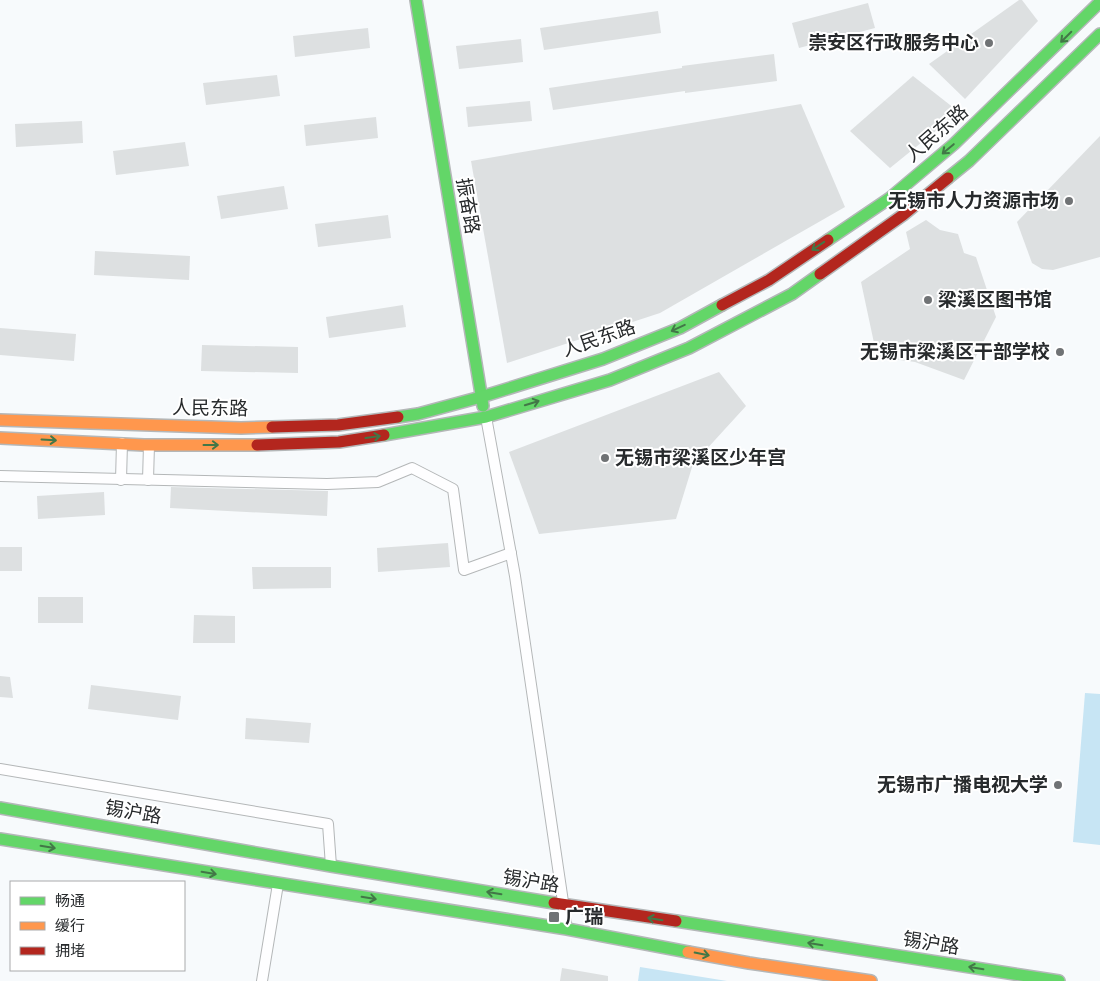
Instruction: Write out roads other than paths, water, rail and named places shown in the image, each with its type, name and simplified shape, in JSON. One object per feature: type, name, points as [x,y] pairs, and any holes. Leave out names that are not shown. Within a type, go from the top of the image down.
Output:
[{"type":"main road","name":"振奋路","points":[[416,0],[481,397],[486,417]]},
{"type":"main road","name":"人民东路","points":[[0,420],[241,428],[338,425],[418,414],[481,397],[603,359],[680,328],[769,280],[890,198],[954,144],[1100,2]]},
{"type":"main road","name":"人民东路","points":[[0,438],[148,445],[248,445],[339,442],[486,417],[619,376],[689,348],[792,294],[903,215],[969,161],[1100,34]]},
{"type":"main road","name":"锡沪路","points":[[0,808],[331,866],[563,904],[1058,981]]},
{"type":"main road","points":[[0,839],[567,929],[821,977],[871,981]]},
{"type":"street","points":[[486,417],[511,552],[567,929]]},
{"type":"street","points":[[121,480],[122,443]]},
{"type":"street","points":[[148,445],[148,480]]},
{"type":"street","points":[[0,476],[327,484],[378,482],[412,468],[453,489],[464,570],[511,552]]},
{"type":"street","points":[[0,770],[328,824],[331,866]]},
{"type":"street","points":[[262,981],[278,884]]},
{"type":"place","name":"崇安区行政服务中心","points":[[989,43]]},
{"type":"place","name":"无锡市人力资源市场","points":[[1069,201]]},
{"type":"place","name":"梁溪区图书馆","points":[[928,300]]},
{"type":"place","name":"无锡市梁溪区干部学校","points":[[1060,352]]},
{"type":"place","name":"无锡市梁溪区少年宫","points":[[605,458]]},
{"type":"place","name":"无锡市广播电视大学","points":[[1058,785]]},
{"type":"place","name":"广瑞","points":[[554,917]]}]
